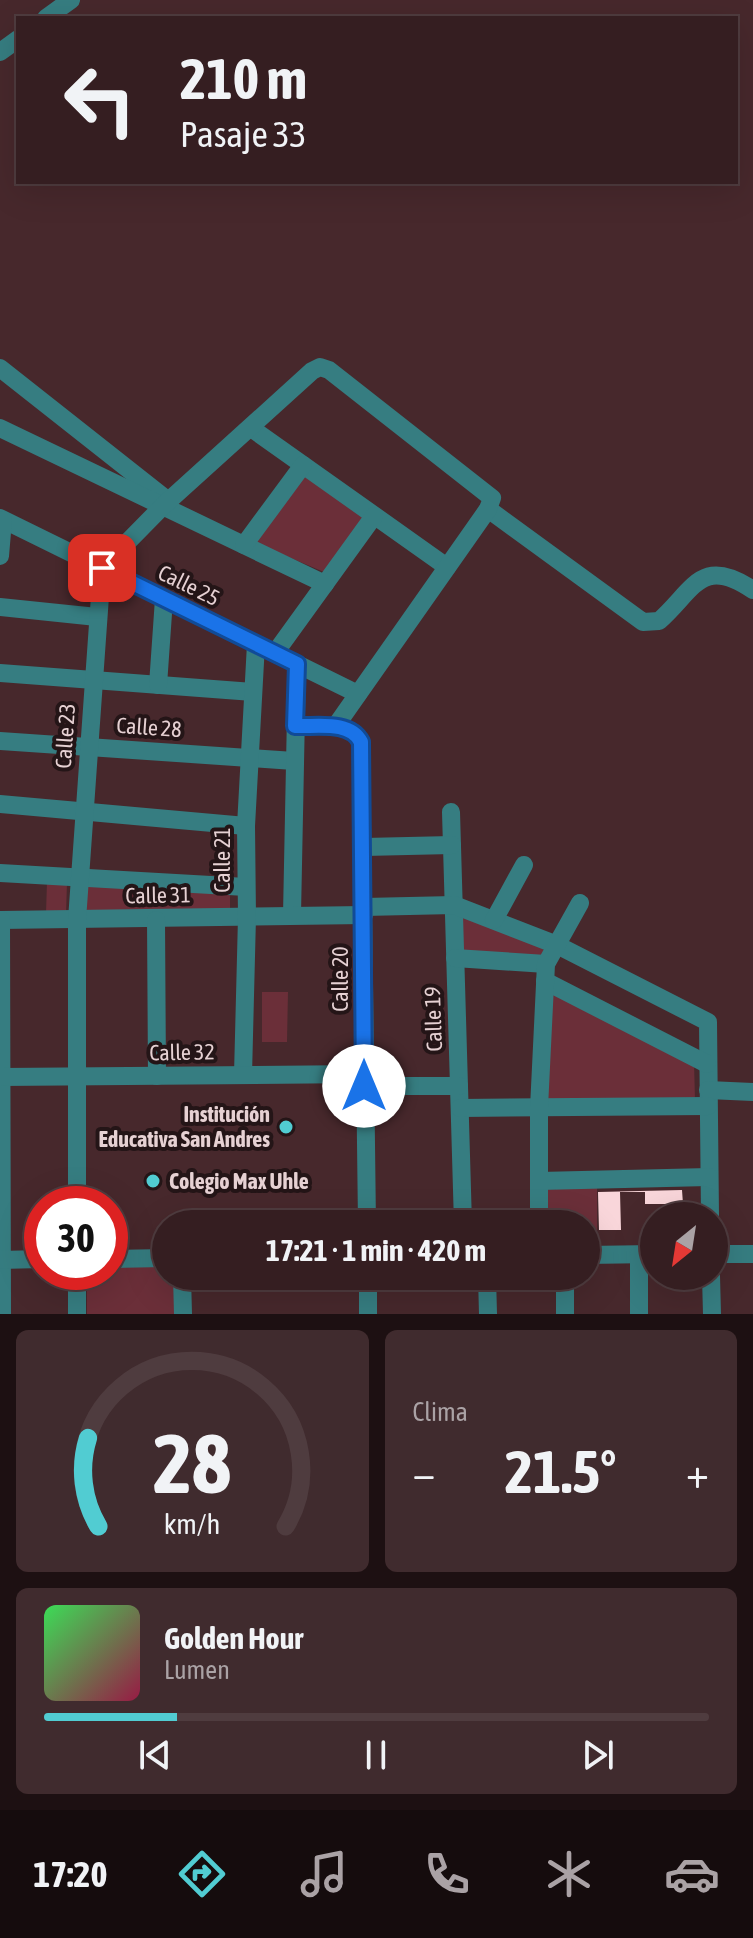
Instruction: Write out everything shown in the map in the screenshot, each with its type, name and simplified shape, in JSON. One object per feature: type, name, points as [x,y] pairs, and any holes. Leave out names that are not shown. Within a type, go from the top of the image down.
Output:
[{"type":"street","points":[[44,11],[71,0]]},
{"type":"street","points":[[102,568],[166,504],[320,367],[329,370],[484,490],[492,498],[488,509],[335,727],[295,726]]},
{"type":"street","points":[[1,371],[166,504]]},
{"type":"street","points":[[0,428],[166,504],[325,584]]},
{"type":"street","points":[[251,428],[447,567]]},
{"type":"street","points":[[244,545],[303,465]]},
{"type":"street","points":[[488,509],[643,622],[659,621],[701,578],[723,574],[753,590]]},
{"type":"street","points":[[275,653],[374,516]]},
{"type":"street","points":[[0,556],[2,519]]},
{"type":"street","name":"Calle 25","points":[[2,519],[358,694]]},
{"type":"street","name":"Calle 23","points":[[77,1186],[77,920],[102,568]]},
{"type":"street","points":[[158,685],[164,599]]},
{"type":"street","points":[[0,607],[97,617]]},
{"type":"street","name":"Calle 21","points":[[243,1075],[246,826],[256,644]]},
{"type":"street","points":[[292,915],[297,664]]},
{"type":"street","points":[[0,673],[253,692]]},
{"type":"street","name":"Calle 20","points":[[335,727],[349,729],[357,734],[361,742],[367,1210]]},
{"type":"street","name":"Calle 28","points":[[0,741],[294,761]]},
{"type":"street","points":[[0,804],[246,826]]},
{"type":"street","name":"Calle 19","points":[[451,812],[463,1210]]},
{"type":"street","points":[[364,847],[452,845]]},
{"type":"street","points":[[494,920],[524,865]]},
{"type":"street","points":[[0,873],[246,887]]},
{"type":"street","points":[[539,1210],[539,1108],[546,972],[580,903]]},
{"type":"street","points":[[454,905],[557,945],[708,1022],[710,1202]]},
{"type":"street","name":"Calle 31","points":[[0,920],[247,917],[454,905]]},
{"type":"street","points":[[0,920],[2,1314]]},
{"type":"street","points":[[156,920],[157,1076]]},
{"type":"street","points":[[455,958],[546,972],[707,1064]]},
{"type":"street","name":"Calle 32","points":[[1,1077],[243,1075],[459,1086]]},
{"type":"street","points":[[460,1108],[539,1108],[708,1098],[753,1092]]},
{"type":"street","points":[[539,1181],[709,1177]]},
{"type":"street","points":[[600,1255],[640,1254]]},
{"type":"street","points":[[728,1254],[753,1254]]},
{"type":"street","points":[[128,1259],[152,1258]]},
{"type":"street","points":[[1,1260],[24,1259]]},
{"type":"street","points":[[77,1290],[77,1314]]},
{"type":"street","points":[[182,1290],[183,1314]]},
{"type":"street","points":[[368,1290],[368,1314]]},
{"type":"street","points":[[487,1290],[488,1314]]},
{"type":"street","points":[[565,1290],[565,1314]]},
{"type":"street","points":[[639,1314],[642,1290]]},
{"type":"street","points":[[711,1290],[712,1314]]},
{"type":"shaded area","points":[[298,469],[366,518],[324,572],[246,539]]},
{"type":"shaded area","points":[[47,881],[67,882],[66,914],[46,913]]},
{"type":"shaded area","points":[[87,886],[230,892],[230,911],[91,914],[86,909]]},
{"type":"shaded area","points":[[462,915],[544,947],[542,960],[463,950]]},
{"type":"shaded area","points":[[544,987],[694,1062],[695,1100],[545,1102]]},
{"type":"shaded area","points":[[262,992],[288,992],[287,1042],[262,1042]]},
{"type":"shaded area","points":[[597,1185],[597,1210],[546,1210],[545,1186]]},
{"type":"shaded area","points":[[128,1266],[152,1266],[152,1290],[177,1290],[178,1314],[87,1314],[87,1290],[128,1290]]},
{"type":"building","points":[[682,1190],[683,1202],[645,1202],[645,1192],[620,1192],[621,1230],[600,1230],[598,1192]]},
{"type":"place","name":"Institución Educativa San Andres","points":[[286,1127]]},
{"type":"place","name":"Colegio Max Uhle","points":[[153,1181]]},
{"type":"route","points":[[102,568],[297,664],[295,726],[335,727],[357,734],[361,742],[364,847],[364,1086]]}]
